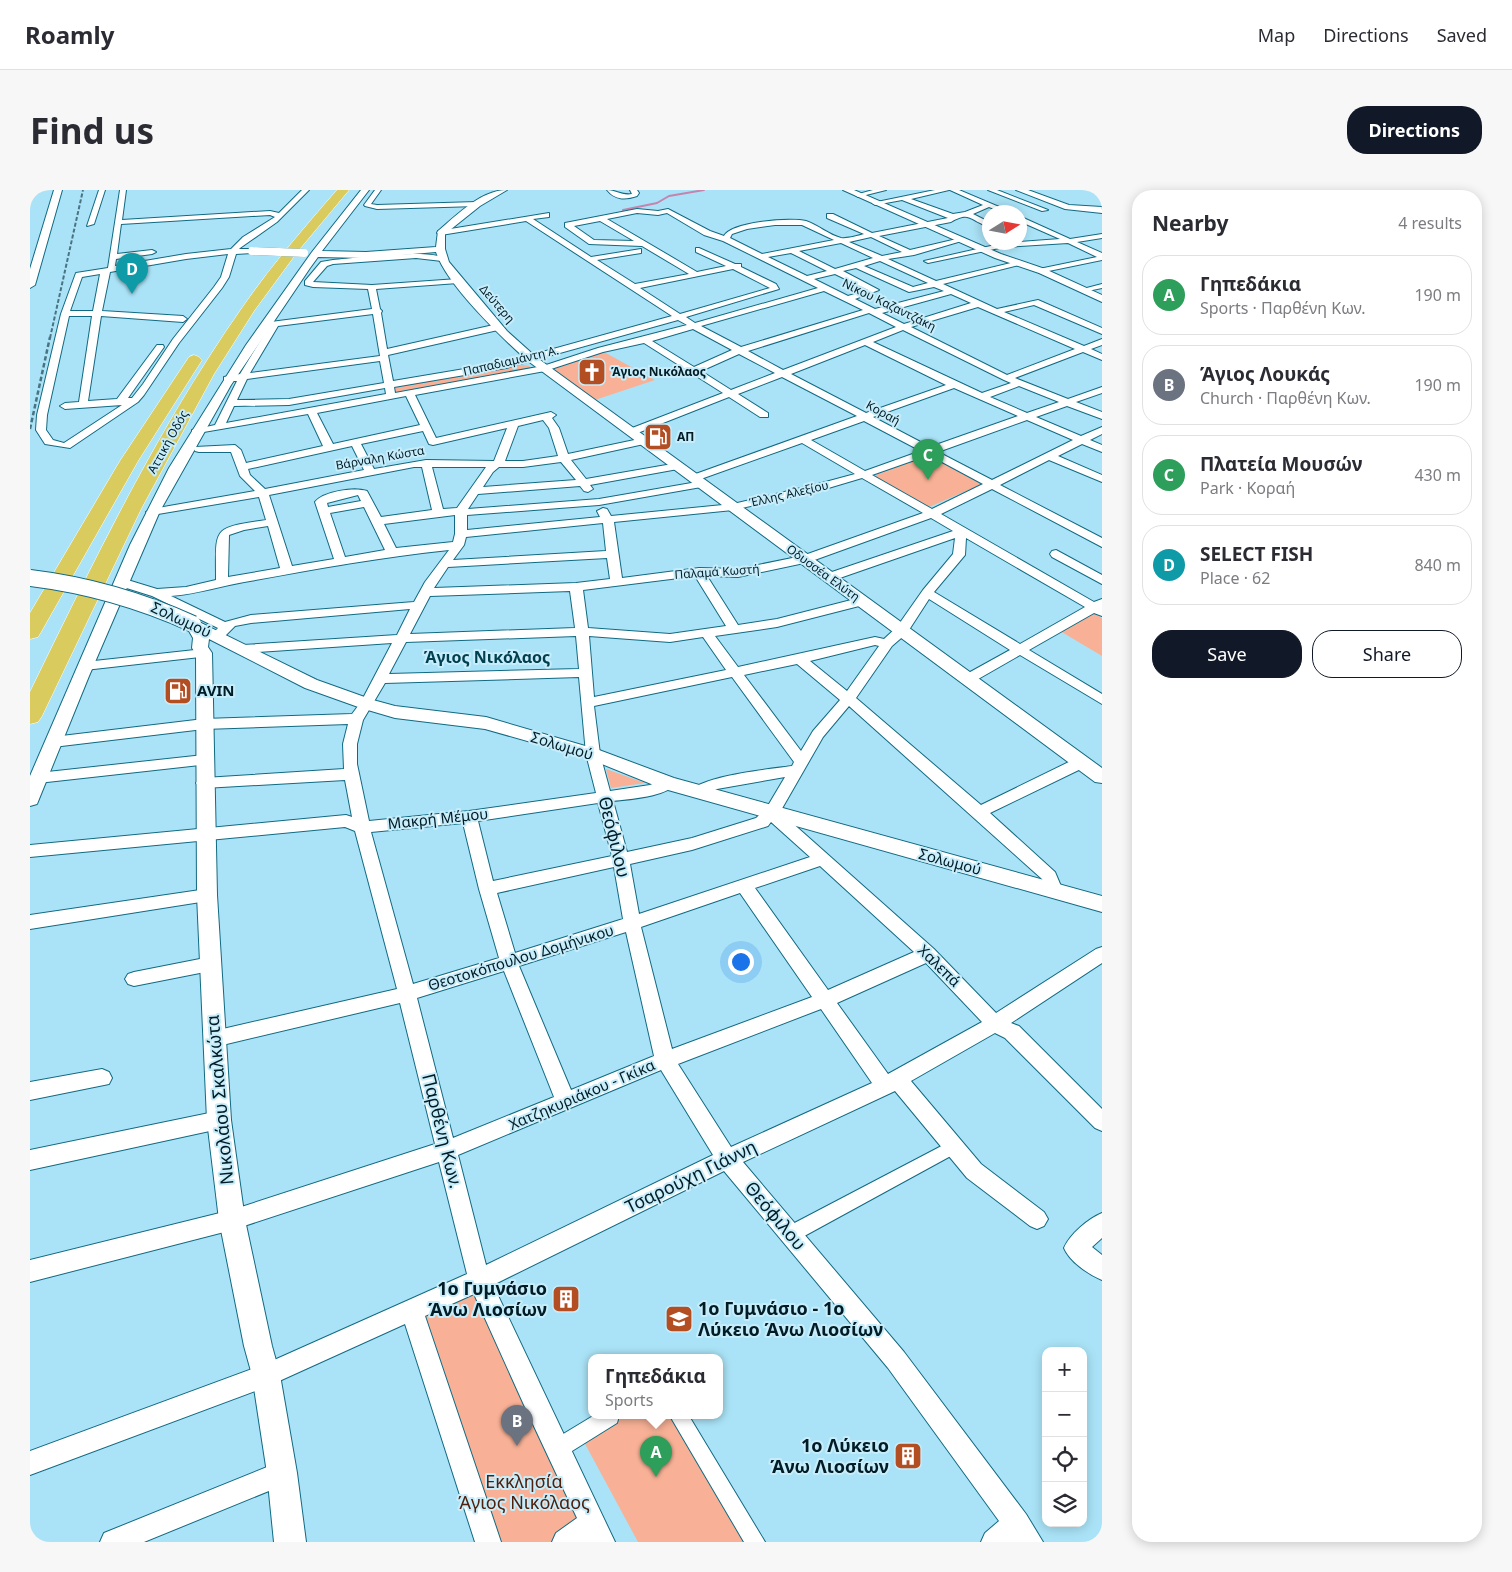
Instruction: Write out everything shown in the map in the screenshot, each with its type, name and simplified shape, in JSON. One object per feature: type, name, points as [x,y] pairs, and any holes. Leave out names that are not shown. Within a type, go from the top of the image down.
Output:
[{"type":"highway","points":[[309,209],[327,190]]},
{"type":"highway","name":"Αττική Οδός","points":[[30,716],[113,542],[206,375],[256,296],[319,215],[343,190]]},
{"type":"highway","points":[[266,261],[284,238]]},
{"type":"highway","name":"Αττική Οδός","points":[[30,632],[129,461],[204,344]]},
{"type":"street","points":[[30,285],[58,190]]},
{"type":"street","points":[[90,224],[102,190]]},
{"type":"street","points":[[83,404],[97,313],[112,257],[123,190]]},
{"type":"street","points":[[289,196],[295,190]]},
{"type":"street","points":[[120,402],[187,318],[219,286],[234,252],[253,233],[280,216],[306,190]]},
{"type":"street","points":[[219,428],[269,325],[310,253],[365,190]]},
{"type":"street","points":[[378,190],[366,204],[369,206],[478,204]]},
{"type":"street","points":[[441,251],[442,233],[456,219],[502,190]]},
{"type":"street","points":[[610,190],[616,196],[628,197],[636,194],[634,190]]},
{"type":"street","points":[[847,190],[874,204],[982,250]]},
{"type":"street","points":[[858,195],[883,190]]},
{"type":"street","points":[[874,204],[946,190]]},
{"type":"street","points":[[953,190],[988,205]]},
{"type":"street","points":[[991,190],[1044,210]]},
{"type":"street","points":[[1020,190],[1062,206],[1102,210]]},
{"type":"street","points":[[904,198],[952,216],[967,214],[982,208]]},
{"type":"street","points":[[952,201],[970,198]]},
{"type":"street","points":[[925,206],[943,203]]},
{"type":"street","points":[[1027,216],[1062,206]]},
{"type":"street","points":[[270,213],[276,207]]},
{"type":"street","name":"Νίκου Καζαντζάκη","points":[[612,219],[640,211],[658,213],[668,211],[707,233],[726,239],[1007,378],[1102,416]]},
{"type":"street","points":[[118,222],[270,213],[280,216]]},
{"type":"street","points":[[967,214],[982,221]]},
{"type":"street","points":[[442,233],[546,215]]},
{"type":"street","points":[[830,216],[945,269]]},
{"type":"street","points":[[634,287],[734,267],[791,250],[951,220],[952,216]]},
{"type":"street","points":[[648,246],[594,242],[568,226],[600,218],[612,219],[648,246],[695,274]]},
{"type":"street","points":[[456,219],[482,227]]},
{"type":"street","name":"Κοραή","points":[[528,219],[679,317],[738,351],[1102,543]]},
{"type":"street","points":[[1027,222],[1102,257]]},
{"type":"street","points":[[503,223],[513,225],[535,224]]},
{"type":"street","points":[[726,239],[732,232],[773,223],[803,224],[951,292],[1102,357]]},
{"type":"street","points":[[234,252],[228,247],[229,242],[244,232],[253,233]]},
{"type":"street","points":[[1027,243],[1069,241],[1102,236]]},
{"type":"street","points":[[806,279],[962,240]]},
{"type":"street","points":[[1027,241],[1031,243]]},
{"type":"street","points":[[590,259],[648,246]]},
{"type":"street","points":[[112,257],[161,250]]},
{"type":"street","points":[[231,403],[289,402],[532,359],[775,288],[699,250]]},
{"type":"street","points":[[791,250],[875,290],[848,299]]},
{"type":"street","points":[[928,261],[983,250],[1015,268]]},
{"type":"street","points":[[227,270],[213,275],[170,350],[144,391],[136,400],[66,446],[49,442],[41,430],[48,387],[65,314],[79,275],[186,256],[234,252],[366,254],[441,251]]},
{"type":"street","points":[[441,251],[411,256],[329,262],[324,264],[308,281],[308,284],[372,287],[458,282]]},
{"type":"street","name":"Δεύτερη","points":[[441,251],[458,282],[498,327],[532,359],[545,368]]},
{"type":"street","points":[[856,265],[912,290],[957,275],[1015,268],[1038,269],[1102,257]]},
{"type":"street","points":[[1083,262],[1096,268]]},
{"type":"street","points":[[1038,269],[1102,299]]},
{"type":"street","points":[[693,371],[738,351],[873,311],[969,286]]},
{"type":"street","points":[[1083,290],[1102,286]]},
{"type":"street","points":[[372,287],[378,312],[388,385],[392,397]]},
{"type":"street","name":"Παπαδιαμάντη Α.","points":[[196,432],[545,368],[602,350],[645,340],[825,288]]},
{"type":"street","points":[[996,312],[1035,302],[1102,331]]},
{"type":"street","name":"Βάρναλη Κώστα","points":[[152,512],[426,463],[523,464],[564,458],[643,439],[730,393],[904,326],[978,304]]},
{"type":"street","points":[[30,799],[84,666],[152,512],[196,432],[228,380],[269,325],[378,312]]},
{"type":"street","points":[[65,314],[97,313],[187,318]]},
{"type":"street","points":[[228,380],[384,356],[498,327]]},
{"type":"street","points":[[645,340],[764,415]]},
{"type":"street","points":[[866,342],[954,385],[1102,449]]},
{"type":"street","points":[[1007,378],[1102,342]]},
{"type":"street","name":"Οδυσσέα Ελύτη","points":[[545,368],[1102,777]]},
{"type":"street","points":[[981,397],[1019,383]]},
{"type":"street","points":[[377,521],[460,511],[469,512],[599,502],[699,481],[954,385]]},
{"type":"street","name":"Έλλης Αλεξίου","points":[[156,593],[179,592],[222,582],[460,540],[608,520],[733,506],[821,488],[1102,390]]},
{"type":"street","points":[[410,394],[433,442],[548,416],[564,458],[599,502],[608,520],[617,582]]},
{"type":"street","points":[[65,406],[136,400]]},
{"type":"street","points":[[312,412],[329,447]]},
{"type":"street","points":[[367,704],[378,679],[431,582],[446,564],[460,540],[460,511],[476,491],[489,470],[498,465],[514,423]]},
{"type":"street","points":[[241,467],[426,427]]},
{"type":"street","name":"Παλαμά Κωστή","points":[[426,592],[576,587],[699,572],[738,573],[806,560],[932,514],[1102,430]]},
{"type":"street","points":[[804,440],[865,474],[961,532],[1100,607]]},
{"type":"street","points":[[355,442],[370,472]]},
{"type":"street","points":[[199,449],[234,448],[241,467],[250,481],[264,493],[287,570]]},
{"type":"street","points":[[1051,456],[1102,479]]},
{"type":"street","points":[[426,463],[439,514]]},
{"type":"street","points":[[476,491],[584,483],[678,466]]},
{"type":"street","points":[[327,481],[334,496]]},
{"type":"street","points":[[342,561],[324,511],[322,499],[334,496],[361,492],[392,552]]},
{"type":"street","points":[[324,511],[368,503]]},
{"type":"street","points":[[222,582],[222,538],[225,533],[242,527],[273,522]]},
{"type":"street","points":[[830,577],[961,532]]},
{"type":"street","points":[[487,889],[692,844],[762,822],[771,813],[818,734],[848,699],[887,642],[902,630],[927,593],[959,556],[961,532]]},
{"type":"street","points":[[446,564],[613,554]]},
{"type":"street","points":[[1056,554],[1102,580]]},
{"type":"street","points":[[699,572],[734,629]]},
{"type":"street","name":"Σολωμού","points":[[30,578],[88,585],[163,610],[193,624],[221,632],[243,650],[311,684],[367,704],[395,712],[486,723],[593,754],[668,783],[698,792],[1102,904]]},
{"type":"street","points":[[121,582],[156,593],[186,606],[221,632]]},
{"type":"street","points":[[186,606],[187,596],[202,587]]},
{"type":"street","name":"Θεόφιλου","points":[[576,587],[593,754],[621,860],[632,923],[665,1060],[727,1160],[896,1360],[1023,1533]]},
{"type":"street","points":[[927,593],[1102,700]]},
{"type":"street","points":[[243,650],[402,638],[582,632],[613,632],[662,638],[777,623],[863,601]]},
{"type":"street","points":[[84,666],[204,653],[231,623],[251,619],[418,605]]},
{"type":"street","points":[[968,679],[1019,649],[1100,607]]},
{"type":"street","name":"Νικολάου Σκαλκώτα","points":[[193,624],[201,638],[200,648],[204,653],[207,895],[219,1120],[232,1220],[258,1346],[266,1375],[282,1473],[290,1542]]},
{"type":"street","points":[[706,633],[800,766]]},
{"type":"street","points":[[587,703],[800,659],[875,641],[887,642]]},
{"type":"street","points":[[800,659],[979,812],[1049,876],[1055,891]]},
{"type":"street","points":[[378,679],[586,673]]},
{"type":"street","name":"Παρθένη Κων.","points":[[367,704],[356,719],[350,744],[352,774],[362,827],[407,994],[479,1280],[598,1533]]},
{"type":"street","points":[[54,742],[204,724],[356,719]]},
{"type":"street","points":[[979,812],[1082,762]]},
{"type":"street","points":[[698,792],[722,783],[800,766]]},
{"type":"street","points":[[38,778],[204,771],[352,774]]},
{"type":"street","name":"Μακρή Μέμου","points":[[206,834],[346,821],[362,827],[470,817],[652,790],[668,783]]},
{"type":"street","name":"Χαλεπά","points":[[771,813],[928,954],[985,1011],[994,1024],[1012,1032],[1102,1122]]},
{"type":"street","points":[[470,817],[487,889],[509,962],[566,1102]]},
{"type":"street","points":[[30,851],[206,834]]},
{"type":"street","name":"Θεοτοκόπουλου Δομήνικου","points":[[214,1040],[407,994],[632,923],[822,858]]},
{"type":"street","points":[[744,886],[824,1000],[891,1082],[974,1171],[1037,1219]]},
{"type":"street","points":[[30,922],[207,895]]},
{"type":"street","name":"Χατζηκυριάκου - Γκίκα","points":[[30,1271],[232,1220],[447,1150],[665,1060],[824,1000],[928,954]]},
{"type":"street","name":"Τσαρούχη Γιάννη","points":[[30,1463],[266,1375],[479,1280],[891,1082],[994,1024],[1101,955]]},
{"type":"street","points":[[134,979],[210,964]]},
{"type":"street","points":[[30,1091],[102,1078]]},
{"type":"street","points":[[30,1160],[219,1120]]},
{"type":"street","points":[[791,1234],[953,1148]]},
{"type":"street","points":[[1102,1224],[1075,1248],[1102,1269]]},
{"type":"street","points":[[412,1310],[488,1542]]},
{"type":"street","points":[[557,1449],[605,1419]]},
{"type":"street","points":[[681,1419],[755,1542]]},
{"type":"street","points":[[113,1542],[282,1473]]},
{"type":"street","points":[[565,1542],[598,1533]]},
{"type":"street","points":[[994,1542],[1023,1533]]},
{"type":"green space","points":[[604,352],[655,380],[595,400],[549,367]]},
{"type":"green space","points":[[523,365],[529,366],[531,369],[398,393],[393,389],[396,387]]},
{"type":"green space","points":[[930,455],[982,484],[927,508],[873,476]]},
{"type":"green space","points":[[1093,613],[1102,618],[1102,656],[1060,631]]},
{"type":"green space","points":[[606,769],[645,783],[611,788]]},
{"type":"green space","name":"Εκκλησία Άγιος Νικόλαος","points":[[479,1280],[593,1523],[565,1542],[488,1542],[412,1310]]},
{"type":"green space","points":[[620,1419],[675,1419],[730,1511],[757,1542],[638,1542],[584,1442]]},
{"type":"waterway","points":[[623,210],[657,203],[669,196],[704,190]]},
{"type":"railway","points":[[50,338],[83,190]]},
{"type":"railway","points":[[30,429],[50,337]]},
{"type":"place","name":"SELECT FISH","points":[[132,294]]},
{"type":"place","name":"Άγιος Νικόλαος","points":[[592,372]]},
{"type":"place","name":"ΑΠ","points":[[658,437]]},
{"type":"place","name":"Πλατεία Μουσών","points":[[928,480]]},
{"type":"place","name":"AVIN","points":[[178,691]]},
{"type":"place","name":"1ο Γυμνάσιο Άνω Λιοσίων","points":[[566,1299]]},
{"type":"place","name":"1ο Γυμνάσιο - 1ο Λύκειο Άνω Λιοσίων","points":[[679,1319]]},
{"type":"place","name":"Άγιος Λουκάς","points":[[517,1446]]},
{"type":"place","name":"1ο Λύκειο Άνω Λιοσίων","points":[[908,1456]]},
{"type":"place","name":"Γηπεδάκια","points":[[656,1477]]},
{"type":"district","name":"Άγιος Νικόλαος","points":[[487,657]]}]
